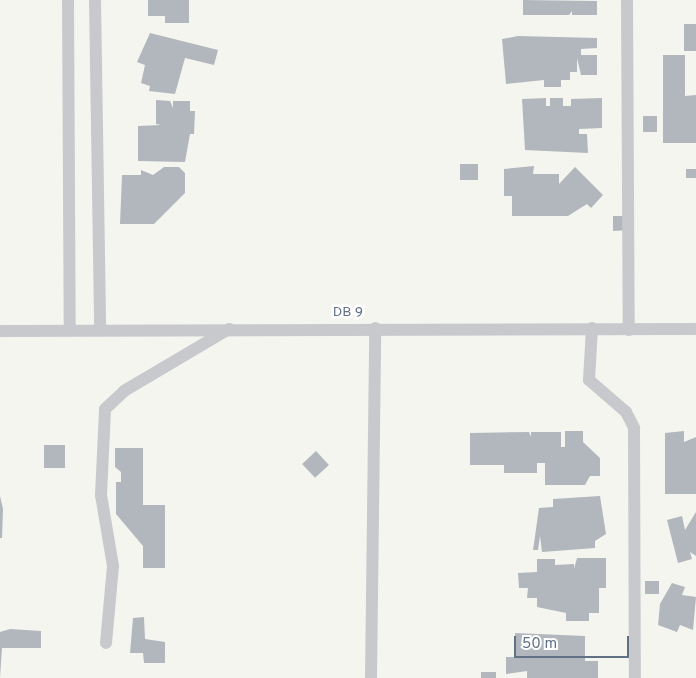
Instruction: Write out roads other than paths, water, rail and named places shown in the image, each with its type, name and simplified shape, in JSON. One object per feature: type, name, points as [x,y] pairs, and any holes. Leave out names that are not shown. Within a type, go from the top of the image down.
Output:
[{"type":"street","points":[[68,0],[70,330]]},
{"type":"street","points":[[95,0],[100,328]]},
{"type":"street","points":[[627,0],[629,330]]},
{"type":"street","name":"DB 9","points":[[0,331],[100,328],[696,329]]},
{"type":"street","points":[[106,643],[113,566],[101,495],[105,409],[124,391],[229,328]]},
{"type":"street","points":[[371,678],[375,328]]},
{"type":"street","points":[[592,328],[588,380],[626,412],[634,428],[635,678]]}]
